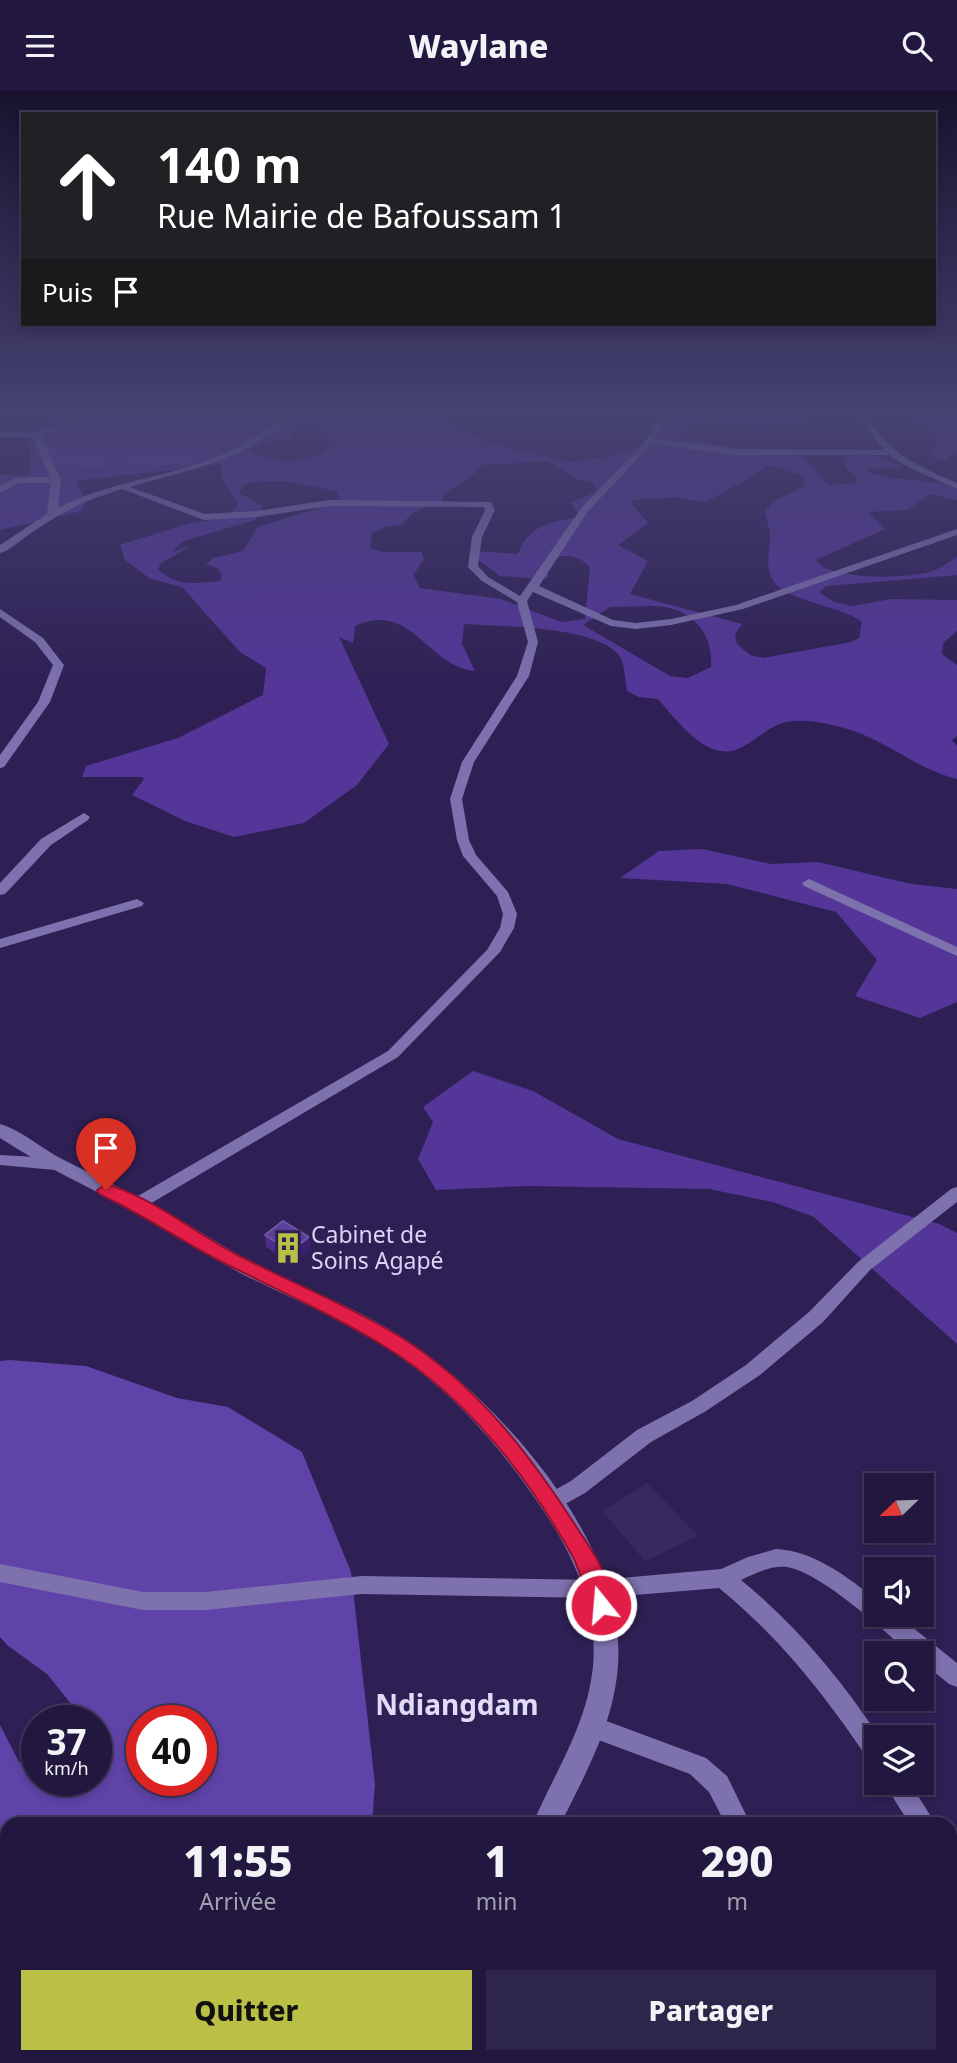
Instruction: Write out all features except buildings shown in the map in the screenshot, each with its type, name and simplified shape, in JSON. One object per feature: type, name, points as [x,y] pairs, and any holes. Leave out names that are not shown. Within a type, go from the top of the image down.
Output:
[{"type":"street","points":[[52,514],[53,502]]},
{"type":"street","points":[[0,550],[52,514],[84,502]]},
{"type":"street","points":[[137,1204],[393,1054],[493,952],[507,928],[510,914],[503,895],[470,856],[463,840],[456,799],[468,762],[523,676],[533,642],[523,601],[485,579],[473,568],[472,551],[482,522],[491,510],[488,504],[329,503],[245,516],[204,517],[161,502]]},
{"type":"street","points":[[523,601],[567,532],[592,502]]},
{"type":"street","points":[[532,589],[540,589],[611,624],[671,622],[739,607],[957,532]]},
{"type":"street","points":[[0,612],[40,640],[59,665],[44,702],[0,764]]},
{"type":"street","points":[[0,891],[46,842],[84,817]]},
{"type":"street","points":[[809,883],[957,952]]},
{"type":"street","points":[[0,926],[5,941],[137,903]]},
{"type":"street","points":[[0,1130],[55,1164],[137,1204],[227,1257],[394,1342],[478,1410],[508,1443],[551,1502],[582,1553],[599,1589],[606,1652],[603,1687],[593,1727],[550,1817]]},
{"type":"street","points":[[0,1160],[55,1164]]},
{"type":"street","points":[[551,1502],[578,1487],[643,1436],[699,1406],[753,1370],[816,1317],[864,1266],[957,1193]]},
{"type":"street","points":[[0,1573],[143,1601],[206,1601],[362,1585],[599,1589],[723,1578],[766,1560],[788,1558],[813,1568],[864,1604]]},
{"type":"street","points":[[723,1578],[765,1613],[810,1658],[864,1735]]},
{"type":"street","points":[[894,1627],[957,1677]]},
{"type":"street","points":[[593,1727],[698,1766],[718,1784],[735,1817]]},
{"type":"street","points":[[904,1795],[919,1817]]},
{"type":"shaded area","points":[[0,502],[85,502],[82,511],[0,530]]},
{"type":"shaded area","points":[[237,502],[256,502],[263,506],[255,520],[183,541],[172,552],[193,545],[161,563],[158,569],[180,582],[220,581],[222,574],[217,568],[206,564],[213,558],[243,551],[258,527],[338,502],[442,502],[414,512],[400,525],[387,526],[372,533],[370,548],[382,552],[422,552],[424,559],[413,575],[420,588],[501,599],[561,622],[585,619],[590,568],[586,563],[575,557],[562,556],[546,564],[549,577],[544,579],[500,576],[474,557],[475,551],[518,554],[535,530],[561,520],[581,517],[570,503],[572,502],[632,502],[648,523],[618,545],[648,561],[630,594],[742,624],[735,634],[737,644],[750,655],[763,658],[851,642],[859,638],[862,622],[787,592],[771,577],[768,560],[770,533],[765,512],[773,502],[918,502],[907,510],[868,512],[885,529],[816,560],[824,567],[837,572],[889,577],[933,571],[957,557],[957,575],[826,586],[819,592],[834,602],[852,606],[891,599],[957,600],[957,631],[943,643],[942,654],[957,665],[957,736],[952,740],[957,746],[957,779],[927,768],[856,732],[811,721],[782,723],[735,750],[713,749],[682,726],[658,699],[639,697],[627,691],[621,658],[610,647],[593,639],[524,627],[464,624],[462,644],[475,671],[458,667],[405,627],[391,621],[375,620],[355,626],[353,643],[339,637],[389,744],[357,785],[304,823],[234,837],[185,821],[132,795],[144,779],[142,777],[82,777],[86,766],[178,738],[263,695],[266,668],[240,652],[182,587],[149,578],[125,560],[120,545],[190,523],[227,518],[238,504]],"holes":[[[652,606],[677,610],[703,631],[711,654],[711,667],[688,678],[670,676],[583,625],[610,607]]]},
{"type":"shaded area","points":[[702,849],[771,864],[818,862],[911,884],[957,889],[957,1002],[920,1018],[855,996],[877,960],[836,912],[727,884],[620,878],[659,851]]},
{"type":"shaded area","points":[[473,1071],[533,1091],[618,1139],[939,1224],[957,1233],[957,1344],[814,1217],[773,1202],[709,1189],[527,1186],[436,1190],[418,1159],[433,1122],[423,1107]]},
{"type":"shaded area","points":[[0,1361],[86,1366],[177,1398],[228,1407],[302,1452],[351,1572],[375,1784],[372,1817],[0,1817],[0,1725],[21,1762],[21,1796],[112,1796],[112,1705],[72,1705],[47,1674],[0,1637]]},
{"type":"shaded area","points":[[647,1483],[698,1536],[645,1561],[602,1511]]},
{"type":"place","name":"Cabinet de Soins Agapé","points":[[288,1248]]},
{"type":"district","name":"Ndiangdam","points":[[457,1705]]},
{"type":"route","points":[[106,1190],[137,1204],[227,1257],[394,1342],[446,1382],[478,1410],[531,1472],[582,1553],[599,1589],[601,1605]]}]
